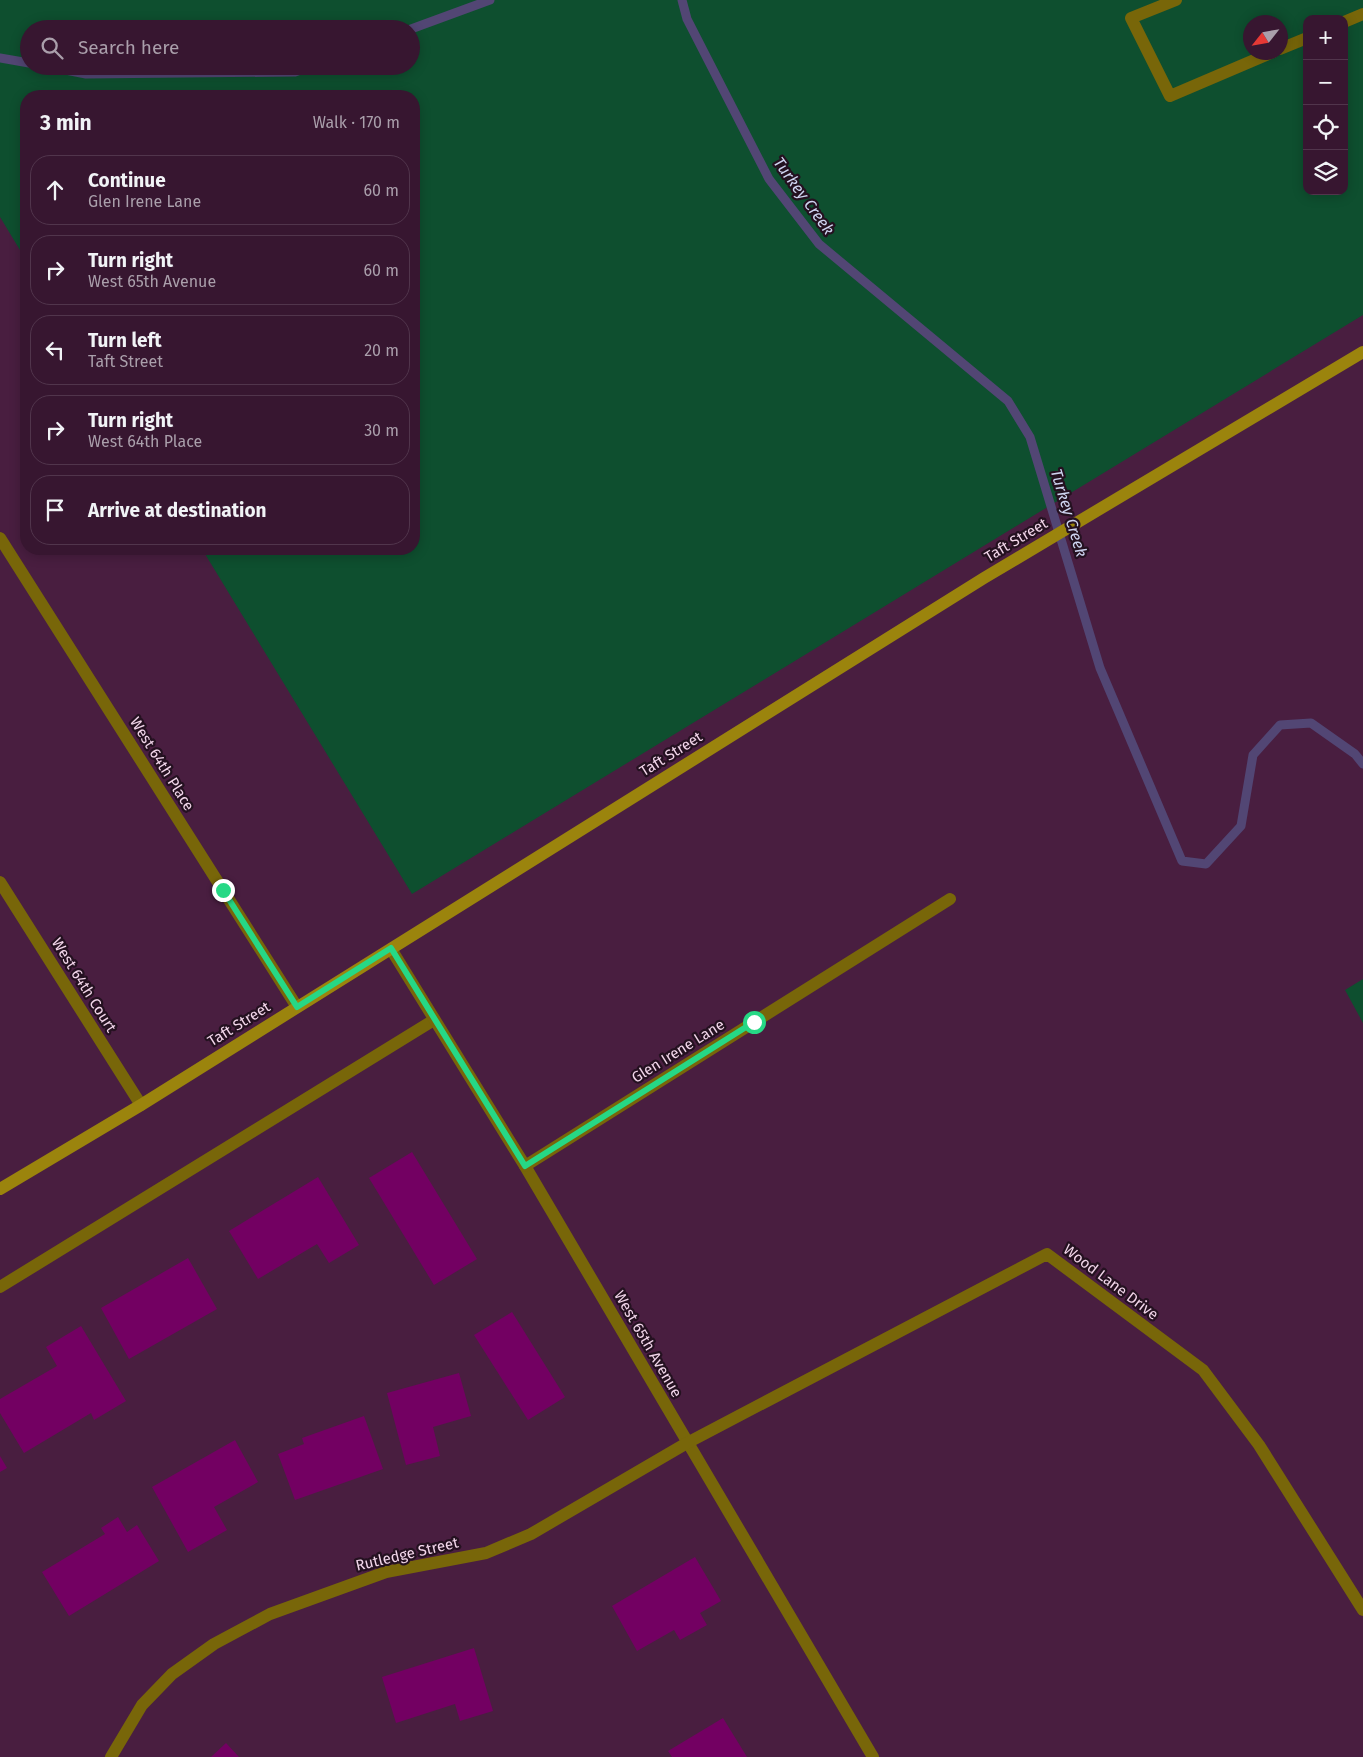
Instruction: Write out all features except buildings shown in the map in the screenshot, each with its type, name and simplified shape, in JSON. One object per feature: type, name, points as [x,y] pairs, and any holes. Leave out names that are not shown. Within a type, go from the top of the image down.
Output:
[{"type":"main road","name":"Taft Street","points":[[0,1189],[141,1105],[984,578],[1363,352]]},
{"type":"street","points":[[1176,0],[1131,18],[1170,96],[1254,60]]},
{"type":"street","points":[[1348,20],[1363,14]]},
{"type":"street","points":[[1288,46],[1303,40]]},
{"type":"street","name":"West 64th Place","points":[[0,538],[297,1007]]},
{"type":"street","name":"West 64th Court","points":[[0,882],[141,1105]]},
{"type":"street","name":"Glen Irene Lane","points":[[525,1166],[950,900]]},
{"type":"street","name":"West 65th Avenue","points":[[391,948],[525,1166],[873,1757]]},
{"type":"street","points":[[0,1287],[434,1020]]},
{"type":"street","name":"Wood Lane Drive","points":[[687,1443],[1046,1254],[1203,1370],[1258,1445],[1363,1610]]},
{"type":"street","name":"Rutledge Street","points":[[111,1757],[142,1705],[172,1674],[214,1644],[270,1614],[386,1572],[486,1553],[531,1534],[687,1443]]},
{"type":"green space","points":[[0,0],[1363,0],[1363,315],[412,894],[206,555],[420,555],[420,90],[20,90],[20,250],[0,217]]},
{"type":"green space","points":[[1363,979],[1363,1023],[1345,990]]},
{"type":"waterway","points":[[420,26],[490,0]]},
{"type":"waterway","name":"Turkey Creek","points":[[682,0],[687,19],[769,179],[819,244],[1008,401],[1030,437],[1100,668],[1182,861],[1206,864],[1241,826],[1253,755],[1280,725],[1311,723],[1355,754],[1363,764]]},
{"type":"waterway","points":[[0,58],[20,61]]},
{"type":"route","points":[[223,890],[297,1007],[391,948],[525,1166],[754,1022]]}]
